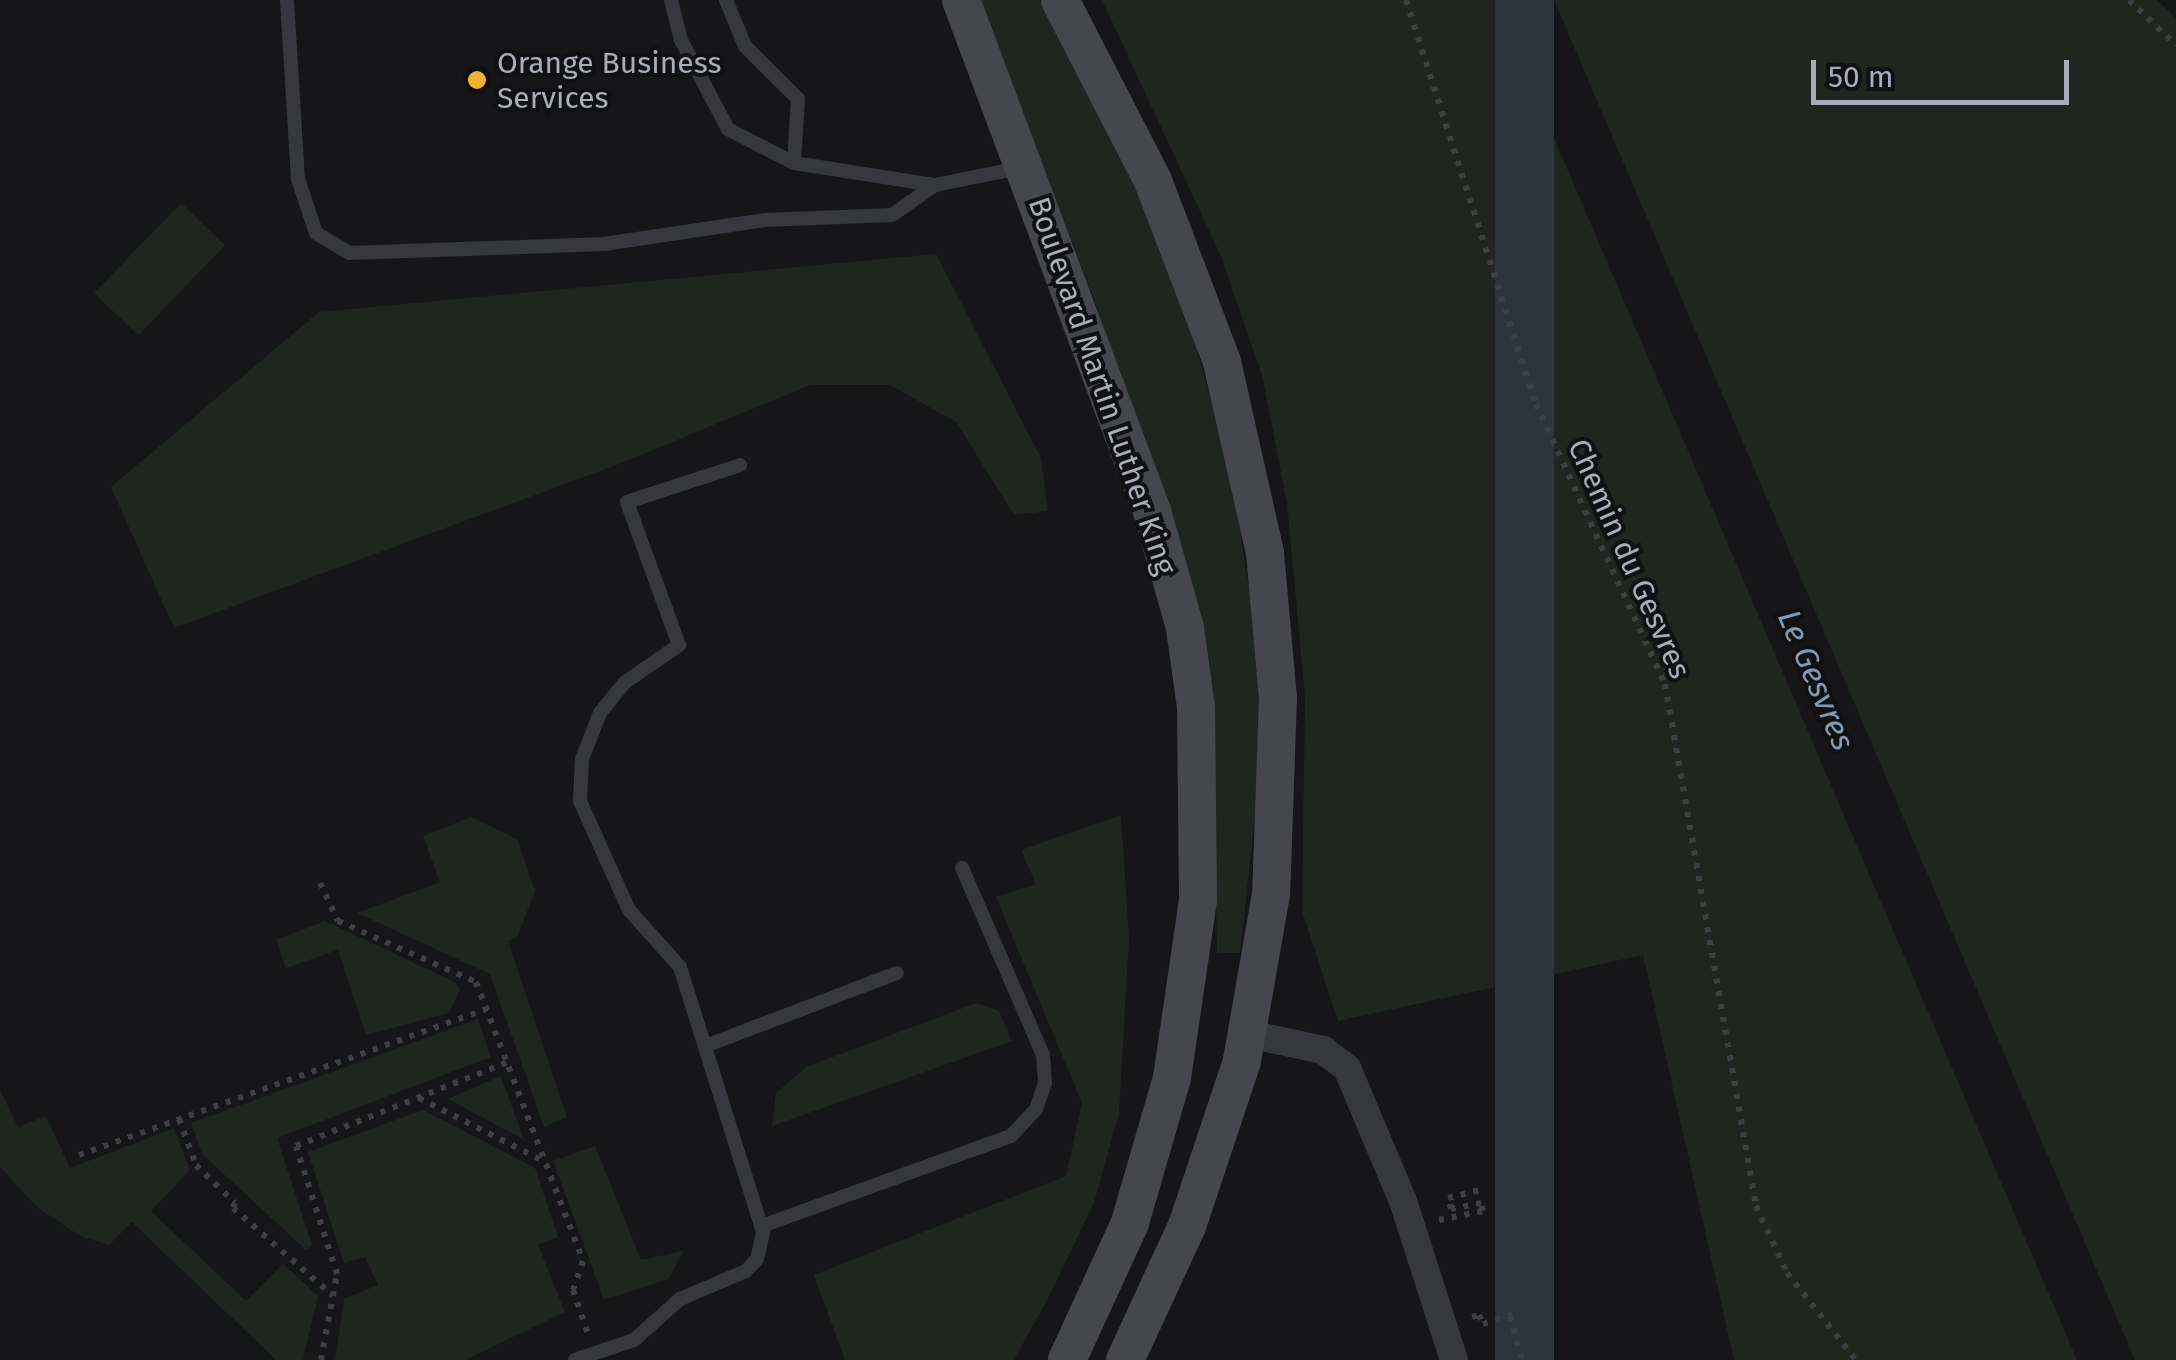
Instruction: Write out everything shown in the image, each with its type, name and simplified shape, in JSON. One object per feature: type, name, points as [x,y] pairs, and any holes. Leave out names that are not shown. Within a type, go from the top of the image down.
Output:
[{"type":"main road","name":"Boulevard Martin Luther King","points":[[962,0],[1152,511],[1185,628],[1200,782],[1198,900],[1172,1078],[1130,1223],[1067,1360]]},
{"type":"main road","points":[[1060,0],[1153,181],[1206,315],[1247,456],[1265,553],[1278,698],[1277,832],[1248,1034],[1212,1164],[1125,1360]]},
{"type":"street","points":[[1248,1034],[1323,1050],[1347,1068],[1411,1226],[1454,1360]]},
{"type":"lane","points":[[287,0],[298,180],[316,234],[349,253],[604,244],[766,220],[892,215],[935,185],[1024,167]]},
{"type":"lane","points":[[670,0],[681,40],[728,129],[794,162],[881,173],[935,185]]},
{"type":"lane","points":[[726,0],[745,46],[798,99],[794,162]]},
{"type":"lane","points":[[575,1360],[595,1353],[616,1353],[680,1299],[746,1271],[757,1258],[762,1226],[708,1045],[680,968],[628,910],[603,863],[580,800],[582,759],[600,713],[624,683],[679,645],[627,502],[740,465]]},
{"type":"lane","points":[[762,1226],[1011,1136],[1036,1109],[1046,1083],[1043,1055],[962,868]]},
{"type":"lane","points":[[708,1045],[897,973]]},
{"type":"path","name":"Chemin du Gesvres","points":[[1406,0],[1536,404],[1666,684],[1756,1206],[1787,1273],[1856,1360]]},
{"type":"path","points":[[2130,0],[2176,46]]},
{"type":"path","points":[[320,883],[338,921],[476,982],[582,1262],[573,1290],[595,1353]]},
{"type":"path","points":[[79,1155],[486,1009]]},
{"type":"path","points":[[322,1360],[337,1274],[296,1146],[506,1063]]},
{"type":"path","points":[[419,1098],[544,1162]]},
{"type":"path","points":[[179,1119],[196,1165],[235,1203],[233,1208],[333,1296]]},
{"type":"path","points":[[1411,1226],[1484,1211],[1481,1203],[1451,1209],[1448,1198],[1482,1190]]},
{"type":"path","points":[[1443,1326],[1480,1315],[1483,1324],[1511,1315],[1522,1360]]},
{"type":"shaded area","points":[[980,0],[1040,0],[1146,208],[1189,321],[1231,473],[1258,645],[1262,755],[1240,953],[1217,953],[1213,751],[1194,602],[1094,299]]},
{"type":"shaded area","points":[[1102,0],[1495,0],[2077,1360],[1734,1360],[1643,955],[1338,1021],[1302,911],[1305,697],[1287,503],[1262,375],[1220,254]]},
{"type":"shaded area","points":[[1554,0],[2157,0],[2176,18],[2176,1360],[2135,1360]]},
{"type":"shaded area","points":[[181,203],[225,245],[138,335],[94,293]]},
{"type":"shaded area","points":[[936,254],[1041,458],[1048,511],[1014,515],[956,422],[890,385],[810,385],[619,464],[174,628],[111,487],[319,312]]},
{"type":"shaded area","points":[[1121,815],[1129,939],[1119,1113],[1094,1203],[1047,1300],[1014,1360],[845,1360],[814,1275],[1066,1176],[1082,1103],[996,897],[1036,884],[1021,850]]},
{"type":"shaded area","points":[[471,817],[518,840],[535,891],[517,937],[508,941],[567,1117],[544,1127],[490,974],[357,913],[440,882],[423,836]]},
{"type":"shaded area","points":[[325,921],[455,982],[460,990],[449,1013],[366,1035],[338,950],[286,968],[276,940]]},
{"type":"shaded area","points":[[976,1003],[999,1011],[1012,1041],[772,1126],[776,1093],[806,1067]]},
{"type":"shaded area","points":[[478,1019],[491,1057],[277,1138],[312,1245],[306,1250],[202,1154],[191,1123]]},
{"type":"shaded area","points":[[501,1076],[524,1140],[448,1099]]},
{"type":"shaded area","points":[[0,1090],[18,1127],[46,1116],[70,1168],[174,1128],[190,1170],[151,1211],[246,1301],[283,1264],[318,1296],[303,1360],[276,1360],[132,1222],[109,1245],[80,1236],[38,1208],[0,1167]]},
{"type":"shaded area","points":[[423,1110],[535,1168],[558,1237],[538,1245],[565,1312],[465,1360],[335,1360],[344,1299],[378,1285],[365,1257],[344,1263],[308,1152]]},
{"type":"shaded area","points":[[595,1146],[641,1260],[683,1251],[669,1279],[604,1300],[553,1161]]},
{"type":"water","points":[[1495,0],[1554,0],[1554,1360],[1495,1360]]},
{"type":"place","name":"Orange Business Services","points":[[477,80]]},
{"type":"water label","name":"Le Gesvres","points":[[1816,680]]}]
